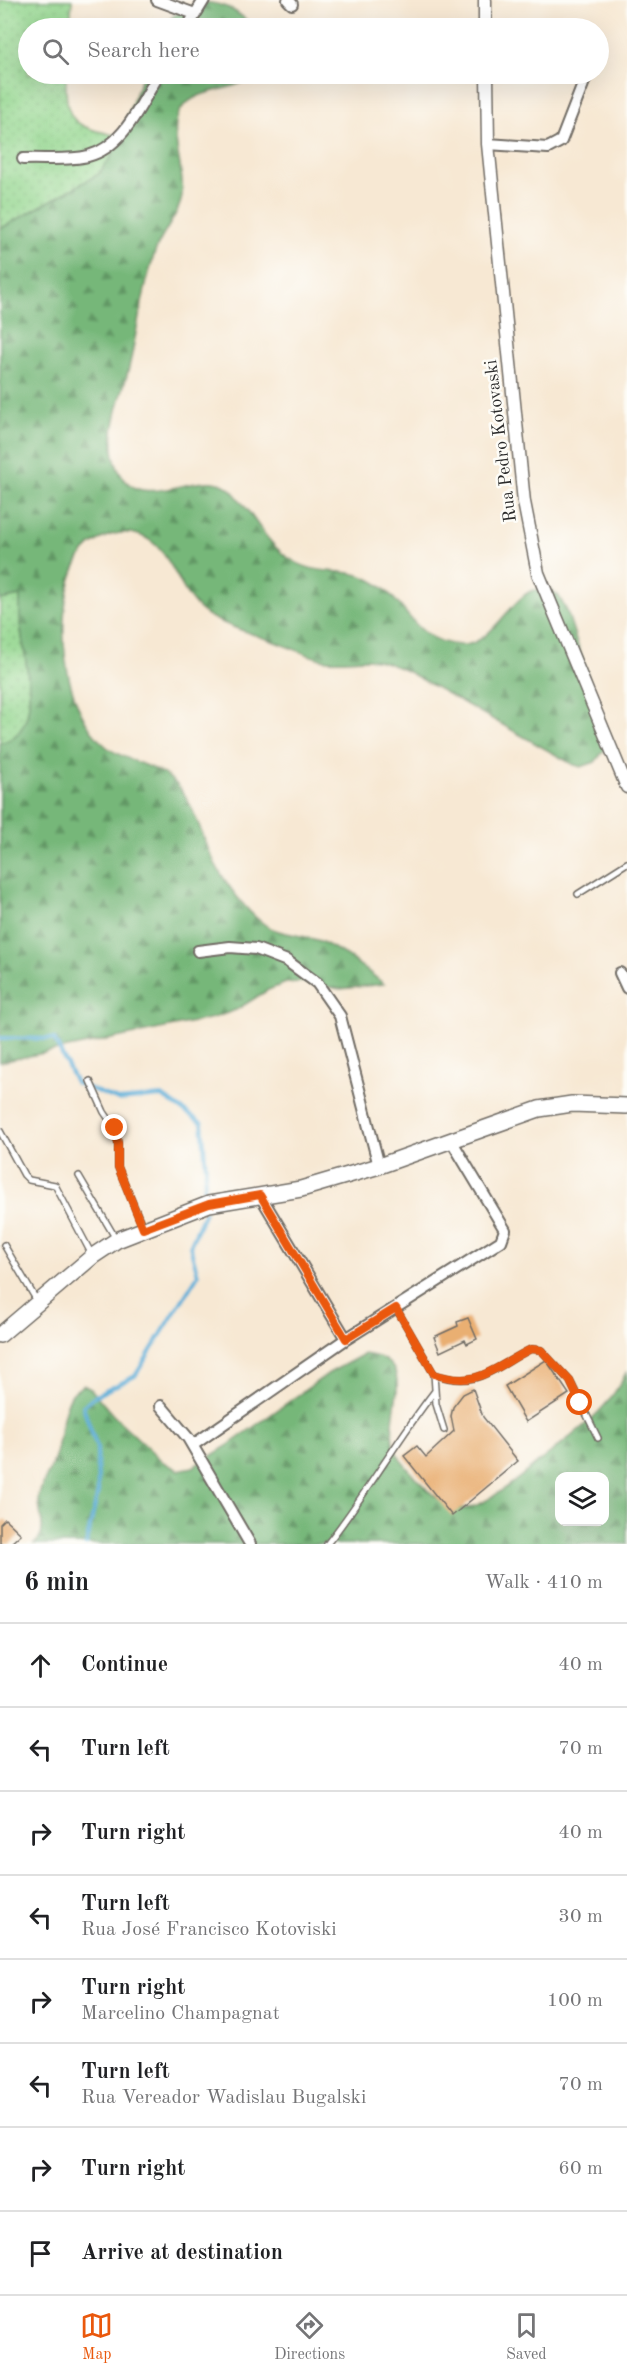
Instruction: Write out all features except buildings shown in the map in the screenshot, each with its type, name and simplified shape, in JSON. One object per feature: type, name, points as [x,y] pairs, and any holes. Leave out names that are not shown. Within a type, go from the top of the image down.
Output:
[{"type":"main road","points":[[0,1335],[93,1256],[117,1240],[209,1204],[301,1189],[379,1166],[539,1109],[572,1104],[627,1106]]},
{"type":"street","points":[[158,0],[195,14]]},
{"type":"street","points":[[193,18],[204,0]]},
{"type":"street","points":[[485,0],[485,18]]},
{"type":"street","points":[[23,159],[86,157],[101,152],[118,140],[153,84]]},
{"type":"street","name":"Rua Pedro Kotovaski","points":[[486,84],[488,144],[524,502],[538,573],[627,786]]},
{"type":"street","points":[[488,144],[548,148],[561,141],[583,84]]},
{"type":"street","points":[[198,951],[230,948],[256,949],[287,961],[317,983],[340,1016],[379,1166]]},
{"type":"street","points":[[620,973],[627,988]]},
{"type":"street","points":[[193,1445],[346,1339],[501,1241],[505,1230],[451,1140]]},
{"type":"street","points":[[260,1195],[346,1339]]},
{"type":"street","points":[[161,1406],[193,1445],[250,1544]]},
{"type":"lane","points":[[578,894],[627,863]]},
{"type":"lane","points":[[90,1081],[104,1112],[115,1128],[118,1143],[118,1167],[143,1229]]},
{"type":"lane","points":[[0,1131],[29,1180],[55,1185],[93,1256]]},
{"type":"lane","points":[[80,1176],[117,1240]]},
{"type":"lane","points":[[4,1245],[38,1302]]},
{"type":"lane","points":[[396,1308],[434,1374],[434,1392],[444,1430]]},
{"type":"lane","points":[[434,1374],[457,1381],[475,1379],[531,1349],[541,1350],[570,1381],[597,1438]]},
{"type":"lane","points":[[327,1544],[356,1508],[405,1430],[434,1392]]},
{"type":"green space","points":[[0,0],[72,0],[71,18],[18,18],[18,84],[66,84],[67,103],[74,120],[91,129],[119,136],[113,154],[99,174],[0,229]]},
{"type":"green space","points":[[202,2],[217,4],[231,9],[244,18],[171,18],[190,6]]},
{"type":"green space","points":[[139,84],[239,84],[194,98],[182,108],[177,117],[176,141],[182,180],[180,204],[155,252],[113,429],[114,456],[118,469],[128,483],[141,490],[156,490],[204,482],[218,483],[230,489],[268,539],[283,554],[307,567],[361,575],[371,580],[383,588],[420,628],[430,636],[444,642],[460,645],[470,644],[480,639],[489,633],[521,598],[531,591],[548,588],[558,595],[567,611],[609,744],[595,762],[581,767],[572,764],[407,671],[371,659],[321,659],[207,615],[189,596],[160,550],[151,541],[139,535],[114,534],[98,541],[91,545],[80,558],[71,579],[64,630],[71,685],[80,710],[92,732],[116,753],[153,768],[177,785],[192,810],[220,873],[241,902],[257,918],[270,928],[329,945],[384,984],[340,989],[302,982],[286,983],[268,990],[236,1010],[213,1018],[0,1062],[0,743],[15,736],[24,725],[29,694],[20,625],[20,596],[0,600],[0,229],[99,174],[113,154]]},
{"type":"green space","points":[[20,596],[20,624],[28,676],[28,711],[24,725],[15,736],[0,743],[0,600]]},
{"type":"green space","points":[[364,1354],[381,1358],[391,1366],[396,1376],[397,1387],[392,1429],[394,1448],[400,1459],[442,1502],[458,1508],[468,1508],[492,1497],[519,1478],[594,1417],[612,1397],[627,1371],[627,1544],[34,1544],[39,1539],[42,1528],[40,1491],[55,1457],[68,1401],[73,1393],[83,1385],[91,1389],[113,1415],[163,1462],[178,1470],[193,1467],[227,1446],[329,1373]]},
{"type":"waterway","points":[[0,1038],[54,1039],[76,1083],[118,1100],[162,1096],[202,1123],[206,1169],[204,1189]]},
{"type":"waterway","points":[[86,1544],[98,1492],[97,1448],[83,1406],[95,1396],[135,1376],[198,1275],[190,1246],[205,1212]]},
{"type":"route","points":[[115,1128],[118,1143],[118,1167],[143,1229],[209,1204],[260,1195],[346,1339],[396,1308],[434,1374],[457,1381],[475,1379],[495,1371],[531,1349],[541,1350],[570,1381],[580,1403]]}]
